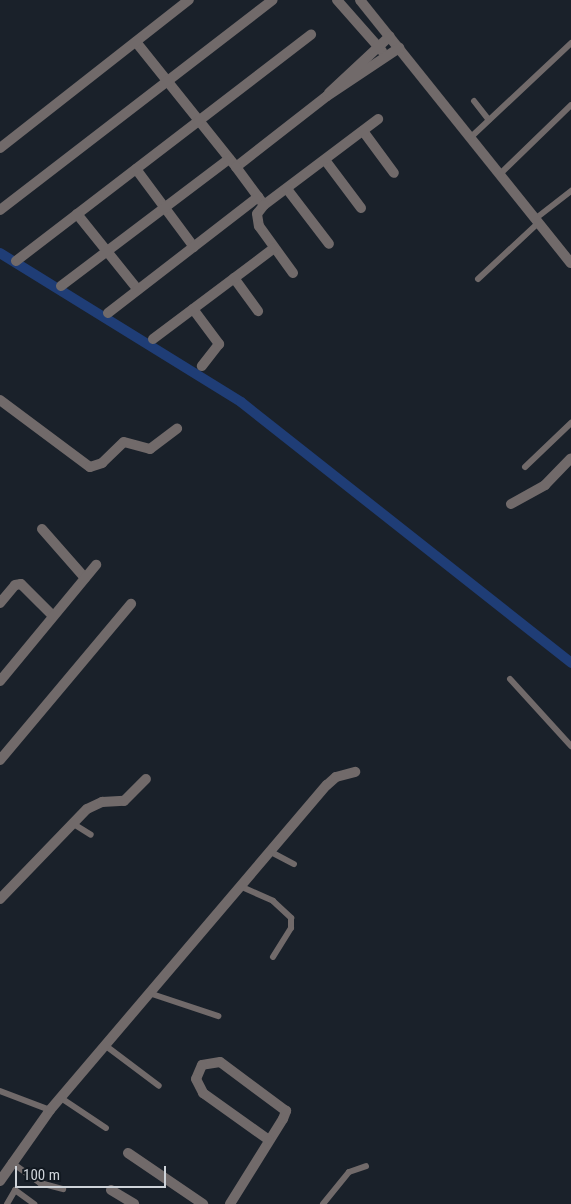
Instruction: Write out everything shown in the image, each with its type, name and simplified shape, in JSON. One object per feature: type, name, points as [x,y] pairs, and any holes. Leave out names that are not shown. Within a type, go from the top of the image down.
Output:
[{"type":"street","points":[[0,148],[189,0]]},
{"type":"street","points":[[0,210],[165,80],[273,0]]},
{"type":"street","points":[[337,0],[387,58]]},
{"type":"street","points":[[360,0],[571,263]]},
{"type":"street","points":[[16,261],[311,36]]},
{"type":"street","points":[[327,96],[390,36]]},
{"type":"street","points":[[136,42],[261,201]]},
{"type":"street","points":[[61,286],[165,208],[399,48]]},
{"type":"street","points":[[108,313],[194,247],[261,201],[287,189],[378,120]]},
{"type":"street","points":[[363,131],[394,174]]},
{"type":"street","points":[[325,160],[361,208]]},
{"type":"street","points":[[136,169],[194,247]]},
{"type":"street","points":[[287,189],[329,244]]},
{"type":"street","points":[[261,201],[256,220],[293,274]]},
{"type":"street","points":[[77,214],[138,290]]},
{"type":"street","points":[[153,339],[274,248]]},
{"type":"street","points":[[234,278],[258,311]]},
{"type":"street","points":[[193,309],[219,344],[202,366]]},
{"type":"street","points":[[0,400],[90,468],[102,464],[124,442],[150,449],[176,429]]},
{"type":"street","points":[[511,504],[545,485],[571,458]]},
{"type":"street","points":[[42,529],[85,578]]},
{"type":"street","points":[[0,681],[96,565]]},
{"type":"street","points":[[0,603],[15,585],[21,584],[53,616]]},
{"type":"street","points":[[0,760],[130,604]]},
{"type":"street","points":[[0,1181],[11,1162],[50,1110],[152,994],[327,786],[336,777],[355,772]]},
{"type":"street","points":[[0,898],[72,823],[96,804],[124,801],[146,779]]},
{"type":"street","points":[[230,1204],[285,1115],[284,1107],[220,1062],[202,1065],[196,1079],[203,1093],[269,1140]]},
{"type":"street","points":[[128,1152],[197,1202]]},
{"type":"street","points":[[111,1190],[134,1204]]},
{"type":"lane","points":[[470,138],[571,44]]},
{"type":"lane","points":[[474,101],[489,120]]},
{"type":"lane","points":[[499,175],[571,104]]},
{"type":"lane","points":[[478,279],[536,221],[571,191]]},
{"type":"lane","points":[[525,467],[571,423]]},
{"type":"lane","points":[[510,679],[571,746]]},
{"type":"lane","points":[[72,823],[91,836]]},
{"type":"lane","points":[[271,852],[294,864]]},
{"type":"lane","points":[[242,887],[273,901],[291,918],[291,928],[273,957]]},
{"type":"lane","points":[[152,994],[218,1016]]},
{"type":"lane","points":[[106,1046],[159,1086]]},
{"type":"lane","points":[[0,1091],[50,1110]]},
{"type":"lane","points":[[61,1098],[106,1128]]},
{"type":"lane","points":[[11,1162],[40,1183],[63,1189]]},
{"type":"lane","points":[[323,1204],[349,1172],[366,1166]]},
{"type":"lane","points":[[7,1204],[15,1190],[34,1204]]},
{"type":"waterway","points":[[0,253],[241,402],[571,663]]}]
